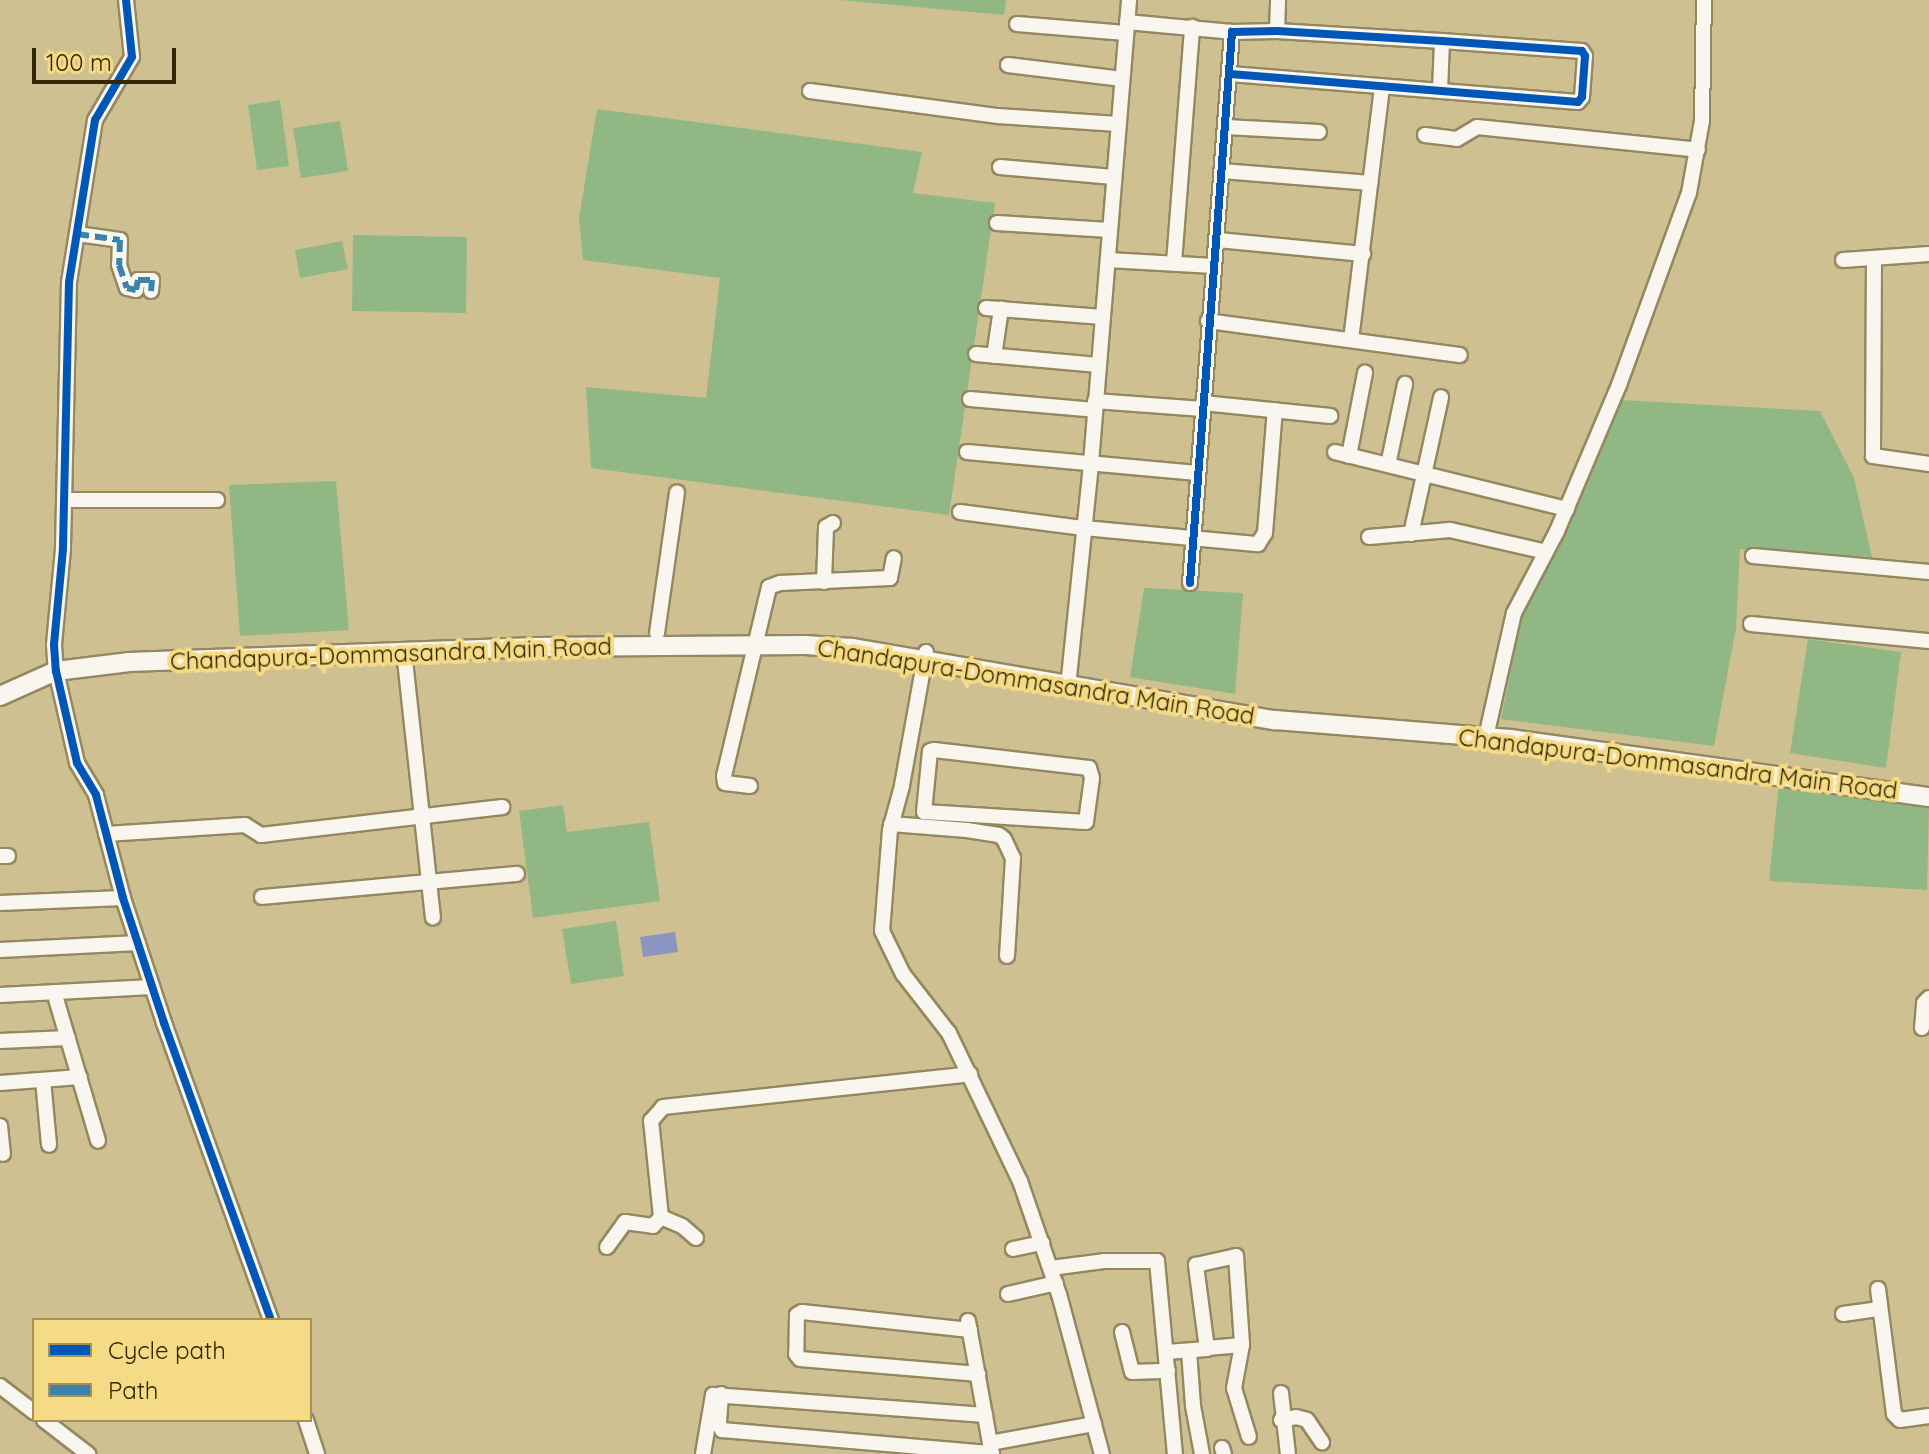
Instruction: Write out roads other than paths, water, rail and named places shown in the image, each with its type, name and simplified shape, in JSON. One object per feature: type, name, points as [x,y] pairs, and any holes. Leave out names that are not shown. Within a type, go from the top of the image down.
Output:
[{"type":"main road","name":"Chandapura-Dommasandra Main Road","points":[[0,684],[56,665],[242,648],[657,633],[755,637],[925,657],[1275,720],[1488,732],[1929,785]]},
{"type":"main road","name":"Chandapura-Dommasandra Main Road","points":[[0,696],[56,665],[755,637]]},
{"type":"main road","name":"Chandapura-Dommasandra Main Road","points":[[1488,732],[1929,797]]},
{"type":"street","points":[[126,0],[132,57],[95,120],[68,298],[64,500],[56,665],[77,763],[96,795],[123,898],[152,987],[270,1318]]},
{"type":"street","points":[[1069,682],[1091,463],[1129,0]]},
{"type":"street","points":[[1277,31],[1278,0]]},
{"type":"street","points":[[1488,732],[1514,613],[1567,509],[1619,385],[1689,193],[1702,121],[1704,0]]},
{"type":"street","points":[[1017,24],[1277,31],[1582,51],[1585,56],[1582,97],[1578,102],[1230,74]]},
{"type":"street","points":[[1174,263],[1192,27]]},
{"type":"street","points":[[1190,583],[1232,32]]},
{"type":"street","points":[[1440,91],[1442,41]]},
{"type":"street","points":[[1008,65],[1122,79]]},
{"type":"street","points":[[1351,340],[1382,87]]},
{"type":"street","points":[[810,91],[998,116],[1118,124]]},
{"type":"street","points":[[1226,127],[1319,132]]},
{"type":"street","points":[[1425,135],[1457,139],[1477,127],[1698,150]]},
{"type":"street","points":[[1000,167],[1114,177]]},
{"type":"street","points":[[1222,171],[1371,183]]},
{"type":"street","points":[[997,223],[1109,230]]},
{"type":"street","points":[[77,234],[120,240],[119,265],[127,288],[136,290],[138,280],[152,280],[151,291]]},
{"type":"street","points":[[1218,240],[1363,254]]},
{"type":"street","points":[[1843,260],[1929,254]]},
{"type":"street","points":[[1874,258],[1873,456],[1929,464]]},
{"type":"street","points":[[1108,260],[1214,266]]},
{"type":"street","points":[[994,356],[994,308],[1103,317]]},
{"type":"street","points":[[1208,321],[1460,355]]},
{"type":"street","points":[[976,354],[1099,365]]},
{"type":"street","points":[[1365,373],[1342,454],[1567,509]]},
{"type":"street","points":[[1388,465],[1405,384]]},
{"type":"street","points":[[1411,534],[1441,397]]},
{"type":"street","points":[[970,399],[1095,406],[1203,406],[1330,416]]},
{"type":"street","points":[[960,512],[1193,540],[1258,544],[1265,533],[1275,410]]},
{"type":"street","points":[[967,452],[1197,473]]},
{"type":"street","points":[[657,633],[677,492]]},
{"type":"street","points":[[64,500],[217,500]]},
{"type":"street","points":[[824,582],[826,527],[833,523]]},
{"type":"street","points":[[1369,537],[1450,530],[1546,552]]},
{"type":"street","points":[[1753,556],[1929,572]]},
{"type":"street","points":[[750,786],[723,780],[769,587],[780,583],[890,578],[894,558]]},
{"type":"street","points":[[1751,624],[1929,641]]},
{"type":"street","points":[[404,651],[433,917]]},
{"type":"street","points":[[925,657],[904,776],[891,824],[881,917],[886,945],[903,974],[949,1033],[1020,1181],[1056,1283],[1102,1454]]},
{"type":"street","points":[[934,750],[1089,768],[1092,778],[1086,822],[1078,824],[928,813],[923,808],[926,778],[930,751],[934,750]]},
{"type":"street","points":[[904,776],[926,778]]},
{"type":"street","points":[[106,834],[245,825],[261,835],[502,807]]},
{"type":"street","points":[[891,824],[967,830],[999,835],[1004,839],[1013,858],[1007,956]]},
{"type":"street","points":[[262,897],[517,874]]},
{"type":"street","points":[[0,903],[123,898]]},
{"type":"street","points":[[0,950],[138,943]]},
{"type":"street","points":[[0,995],[152,987]]},
{"type":"street","points":[[54,992],[98,1141]]},
{"type":"street","points":[[1922,1028],[1924,1003],[1929,998]]},
{"type":"street","points":[[0,1041],[68,1038]]},
{"type":"street","points":[[607,1247],[625,1222],[653,1226],[661,1217],[651,1121],[663,1107],[970,1074]]},
{"type":"street","points":[[0,1083],[80,1077]]},
{"type":"street","points":[[43,1080],[49,1145]]},
{"type":"street","points":[[0,1126],[3,1154]]},
{"type":"street","points":[[661,1217],[682,1226],[696,1238]]},
{"type":"street","points":[[1013,1249],[1042,1243]]},
{"type":"street","points":[[1207,1348],[1196,1265],[1236,1256],[1242,1345],[1234,1388],[1249,1437]]},
{"type":"street","points":[[1051,1268],[1104,1261],[1157,1261],[1175,1454]]},
{"type":"street","points":[[1008,1294],[1056,1283]]},
{"type":"street","points":[[1878,1289],[1894,1414],[1900,1420],[1929,1416]]},
{"type":"street","points":[[1843,1314],[1880,1309]]},
{"type":"street","points":[[978,1374],[800,1359],[796,1354],[797,1315],[802,1312],[969,1325],[992,1450]]},
{"type":"street","points":[[1122,1332],[1132,1372],[1168,1371]]},
{"type":"street","points":[[1166,1352],[1242,1345]]},
{"type":"street","points":[[1189,1351],[1193,1406],[1202,1454]]},
{"type":"street","points":[[0,1386],[32,1410]]},
{"type":"street","points":[[1281,1393],[1281,1420],[1288,1454]]},
{"type":"street","points":[[721,1394],[719,1425],[722,1430],[992,1450],[1094,1424]]},
{"type":"street","points":[[703,1454],[712,1396],[721,1394],[985,1415]]},
{"type":"street","points":[[1281,1420],[1296,1417],[1307,1420],[1322,1442]]},
{"type":"street","points":[[47,1422],[88,1454]]},
{"type":"street","points":[[307,1422],[317,1454]]},
{"type":"water","points":[[675,932],[678,952],[643,957],[640,937]]}]
